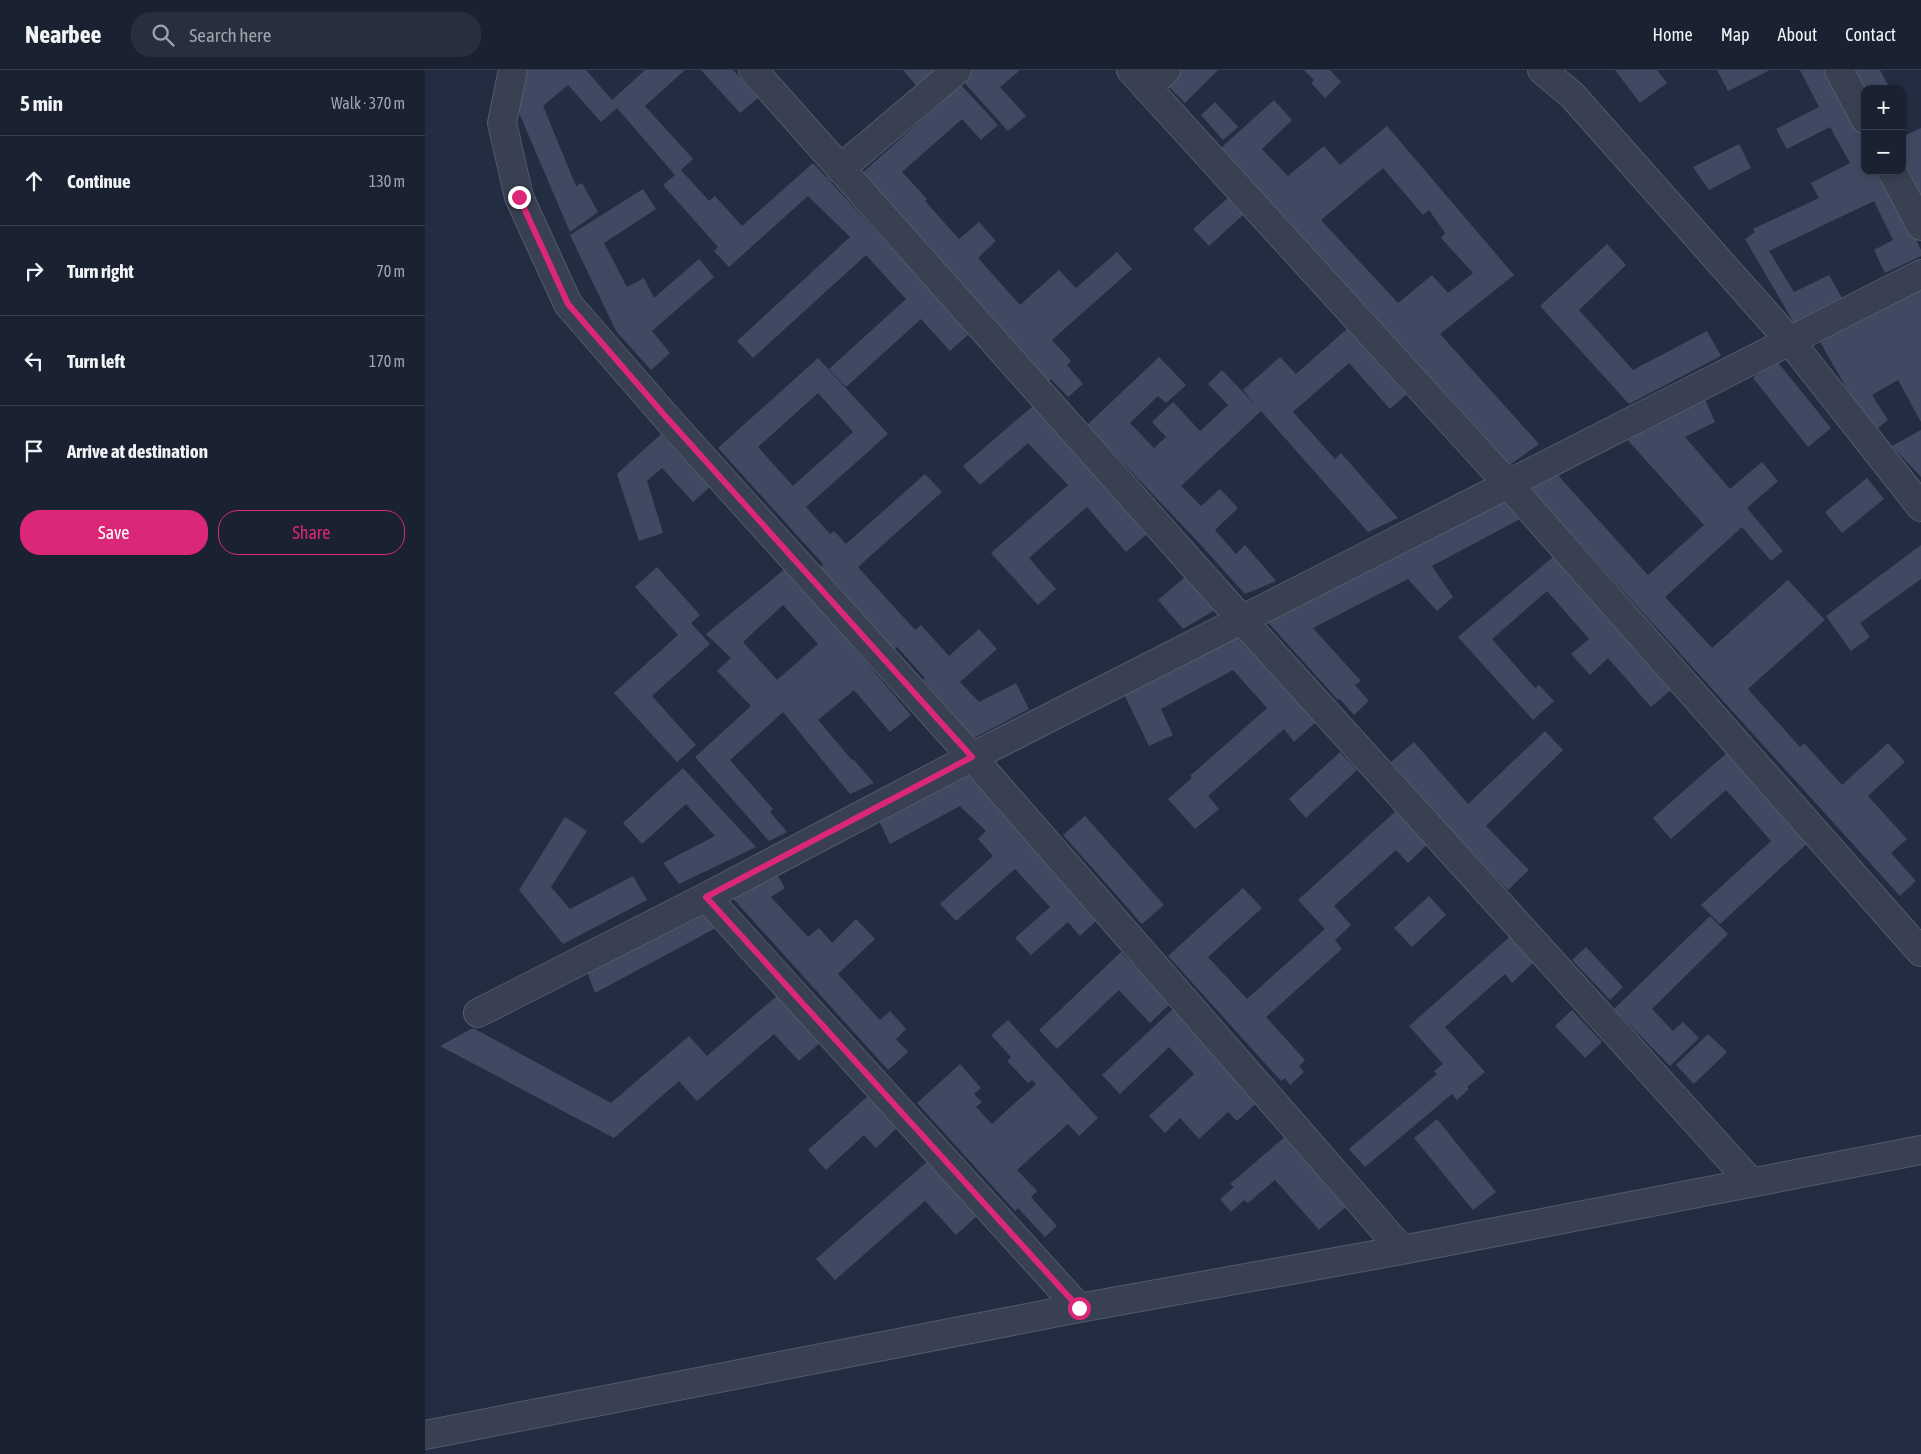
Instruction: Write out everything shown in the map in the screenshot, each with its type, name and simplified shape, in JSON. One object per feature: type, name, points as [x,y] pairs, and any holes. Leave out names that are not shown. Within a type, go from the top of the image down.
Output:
[{"type":"street","points":[[513,70],[502,123],[519,197],[568,304],[666,417],[972,757],[1402,1250]]},
{"type":"street","points":[[753,70],[1242,620],[1750,1181]]},
{"type":"street","points":[[840,169],[957,70]]},
{"type":"street","points":[[1542,70],[1572,95],[1789,341],[1921,507]]},
{"type":"street","points":[[1839,70],[1861,111]]},
{"type":"street","points":[[1148,76],[1921,952]]},
{"type":"street","points":[[1894,175],[1921,226]]},
{"type":"street","points":[[478,1013],[1507,483],[1921,274]]},
{"type":"street","points":[[706,897],[1079,1308]]},
{"type":"street","points":[[425,1435],[1079,1308],[1402,1250],[1750,1181],[1921,1150]]},
{"type":"building","points":[[522,70],[586,70],[612,100],[645,70],[685,70],[645,106],[693,159],[681,170],[709,201],[715,196],[742,226],[813,163],[970,333],[950,351],[921,319],[846,387],[829,369],[906,299],[866,255],[753,358],[737,341],[850,237],[808,196],[729,267],[714,251],[718,247],[663,185],[675,175],[617,108],[601,122],[568,85],[543,106],[576,186],[582,183],[598,212],[570,232],[511,94]]},
{"type":"building","points":[[701,70],[733,70],[758,98],[740,113]]},
{"type":"building","points":[[903,70],[938,70],[918,88]]},
{"type":"building","points":[[973,70],[1020,70],[1000,87],[1026,116],[1008,131],[962,80]]},
{"type":"building","points":[[1178,70],[1218,70],[1185,103],[1165,83]]},
{"type":"building","points":[[1304,70],[1330,70],[1341,82],[1325,98],[1311,83],[1314,80]]},
{"type":"building","points":[[1615,70],[1657,70],[1667,83],[1640,103]]},
{"type":"building","points":[[1717,70],[1770,70],[1728,91]]},
{"type":"building","points":[[1800,70],[1830,70],[1861,131],[1861,175],[1885,175],[1921,250],[1921,256],[1885,273],[1874,250],[1893,240],[1874,201],[1769,251],[1794,292],[1829,275],[1842,298],[1794,323],[1745,239],[1755,232],[1753,229],[1819,198],[1811,183],[1850,163],[1830,127],[1787,149],[1776,129],[1819,107]]},
{"type":"building","points":[[1849,70],[1880,70],[1888,85],[1861,85],[1861,93]]},
{"type":"building","points":[[961,85],[998,125],[981,140],[962,119],[902,172],[927,199],[925,201],[959,239],[979,222],[996,241],[978,258],[1020,305],[1059,270],[1076,288],[1117,252],[1132,269],[1052,340],[1071,361],[1067,365],[1083,384],[1068,397],[1051,379],[1047,383],[861,174]]},
{"type":"building","points":[[1274,100],[1292,120],[1262,149],[1288,176],[1324,146],[1340,165],[1387,126],[1514,275],[1440,334],[1539,444],[1508,466],[1221,148]],"holes":[[[1383,168],[1423,215],[1429,210],[1445,233],[1441,238],[1473,273],[1448,293],[1432,275],[1398,303],[1321,220]]]},
{"type":"building","points":[[1215,102],[1238,127],[1223,140],[1201,115]]},
{"type":"building","points":[[1921,128],[1921,207],[1905,175],[1906,135]]},
{"type":"building","points":[[1739,144],[1751,168],[1709,190],[1693,167]]},
{"type":"building","points":[[643,189],[656,209],[604,243],[627,287],[644,278],[654,298],[699,259],[714,277],[652,331],[670,353],[651,370],[616,331],[570,235]]},
{"type":"building","points":[[1229,197],[1244,214],[1209,246],[1193,229]]},
{"type":"building","points":[[1607,244],[1626,265],[1579,310],[1633,370],[1707,331],[1721,356],[1629,404],[1540,306]]},
{"type":"building","points":[[1921,283],[1921,422],[1898,380],[1872,395],[1888,420],[1872,433],[1819,340]]},
{"type":"building","points":[[1349,327],[1408,393],[1390,409],[1349,363],[1293,412],[1335,459],[1341,453],[1398,518],[1368,532],[1261,411],[1181,486],[1201,506],[1220,489],[1238,508],[1215,530],[1236,554],[1245,545],[1276,581],[1245,594],[1087,425],[1159,357],[1186,385],[1166,403],[1158,396],[1130,423],[1154,448],[1166,437],[1152,422],[1173,402],[1200,431],[1228,405],[1208,384],[1222,370],[1257,407],[1243,390],[1280,357],[1296,374]]},
{"type":"building","points":[[818,358],[888,434],[806,507],[830,534],[834,531],[846,544],[925,474],[942,492],[858,567],[915,630],[921,625],[949,656],[979,629],[997,649],[960,682],[979,702],[1016,683],[1029,709],[974,738],[923,680],[925,678],[897,647],[894,649],[820,567],[823,564],[718,448]],"holes":[[[818,393],[853,432],[793,486],[758,447]]]},
{"type":"building","points":[[1776,360],[1831,428],[1808,447],[1753,378]]},
{"type":"building","points":[[1704,397],[1715,422],[1685,437],[1730,489],[1762,462],[1778,481],[1747,508],[1783,551],[1771,561],[1742,527],[1665,597],[1712,648],[1788,580],[1825,620],[1748,689],[1800,747],[1804,743],[1842,785],[1888,743],[1905,762],[1868,796],[1907,839],[1891,853],[1916,881],[1900,896],[1528,486],[1555,472],[1648,575],[1704,525],[1624,436]]},
{"type":"building","points":[[1033,406],[1147,534],[1126,552],[1087,507],[1029,558],[1056,589],[1038,605],[991,553],[1068,485],[1028,443],[980,485],[963,466]]},
{"type":"building","points":[[1921,430],[1921,477],[1892,446]]},
{"type":"building","points":[[661,434],[710,487],[693,502],[662,468],[647,481],[663,533],[639,541],[617,474]]},
{"type":"building","points":[[1867,478],[1884,499],[1842,533],[1825,512]]},
{"type":"building","points":[[1499,496],[1520,519],[1432,566],[1453,597],[1437,611],[1408,579],[1313,628],[1361,681],[1355,685],[1369,701],[1354,715],[1340,699],[1338,700],[1264,618]]},
{"type":"building","points":[[1921,545],[1921,579],[1860,623],[1870,637],[1851,651],[1826,616]]},
{"type":"building","points":[[1553,557],[1672,689],[1651,707],[1608,658],[1590,675],[1571,654],[1589,639],[1547,591],[1492,639],[1535,688],[1539,685],[1554,701],[1533,720],[1458,637]]},
{"type":"building","points":[[657,567],[700,615],[691,623],[710,644],[652,696],[696,745],[677,762],[614,693],[678,635],[635,587]]},
{"type":"building","points":[[786,568],[911,715],[890,732],[854,690],[818,720],[874,783],[850,794],[783,712],[730,760],[773,809],[770,812],[787,832],[769,841],[695,757],[751,706],[717,671],[731,658],[706,634]],"holes":[[[783,605],[818,644],[777,680],[743,642]]]},
{"type":"building","points":[[1185,577],[1215,610],[1183,629],[1158,600]]},
{"type":"building","points":[[1239,634],[1316,722],[1294,742],[1284,729],[1208,796],[1219,809],[1195,829],[1168,799],[1192,778],[1190,776],[1267,708],[1233,670],[1161,709],[1173,735],[1149,746],[1124,694]]},
{"type":"building","points":[[1545,731],[1563,750],[1486,826],[1529,870],[1508,890],[1446,827],[1391,762],[1414,742],[1468,804]]},
{"type":"building","points":[[1729,751],[1809,842],[1720,924],[1701,905],[1771,841],[1726,790],[1671,839],[1653,818]]},
{"type":"building","points":[[1340,752],[1357,770],[1306,818],[1289,799]]},
{"type":"building","points":[[683,768],[756,847],[679,884],[663,863],[715,836],[686,804],[642,844],[623,823]]},
{"type":"building","points":[[969,773],[1098,919],[1080,936],[1068,922],[1031,955],[1015,938],[1050,907],[1015,869],[956,921],[940,904],[993,856],[978,839],[986,831],[960,806],[890,844],[878,819]]},
{"type":"building","points":[[1399,808],[1430,842],[1408,863],[1396,850],[1334,906],[1351,925],[1335,940],[1342,949],[1266,1017],[1305,1060],[1299,1066],[1304,1072],[1290,1085],[1285,1078],[1281,1081],[1168,956],[1243,888],[1262,908],[1208,957],[1247,999],[1325,929],[1298,900]]},
{"type":"building","points":[[1085,816],[1164,905],[1142,924],[1063,835]]},
{"type":"building","points":[[565,817],[587,831],[551,887],[570,909],[633,876],[647,900],[563,944],[519,890]]},
{"type":"building","points":[[774,869],[785,888],[771,897],[808,937],[819,928],[832,943],[856,919],[875,939],[838,974],[880,1020],[890,1011],[906,1029],[896,1039],[908,1052],[888,1070],[729,894]]},
{"type":"building","points":[[1429,896],[1446,915],[1412,947],[1394,928]]},
{"type":"building","points":[[697,906],[716,928],[595,993],[585,966]]},
{"type":"building","points":[[1710,916],[1728,934],[1652,1009],[1673,1031],[1683,1022],[1699,1038],[1670,1066],[1614,1009]]},
{"type":"building","points":[[1513,934],[1536,960],[1512,983],[1505,974],[1445,1027],[1485,1072],[1467,1087],[1469,1089],[1457,1100],[1452,1094],[1365,1167],[1349,1149],[1437,1074],[1434,1071],[1443,1064],[1409,1026]]},
{"type":"building","points":[[1586,947],[1623,987],[1610,1000],[1572,960]]},
{"type":"building","points":[[1121,952],[1170,1004],[1150,1023],[1119,990],[1057,1049],[1039,1030]]},
{"type":"building","points":[[779,994],[821,1042],[799,1061],[774,1034],[697,1101],[679,1081],[614,1138],[440,1046],[473,1028],[611,1103],[689,1036],[707,1056]]},
{"type":"building","points":[[1174,1008],[1259,1101],[1237,1121],[1228,1112],[1199,1139],[1180,1118],[1165,1133],[1149,1116],[1194,1074],[1169,1047],[1120,1094],[1102,1075]]},
{"type":"building","points":[[1572,1010],[1602,1042],[1585,1058],[1555,1026]]},
{"type":"building","points":[[1008,1020],[1098,1118],[1079,1136],[1068,1124],[1017,1170],[1037,1191],[1031,1197],[1057,1226],[1045,1237],[1018,1208],[1015,1211],[917,1103],[960,1064],[981,1088],[974,1094],[982,1102],[976,1107],[992,1124],[1036,1084],[1032,1080],[1028,1083],[1007,1061],[1011,1057],[991,1035]]},
{"type":"building","points":[[1708,1034],[1727,1052],[1694,1084],[1676,1065]]},
{"type":"building","points":[[870,1094],[899,1126],[876,1148],[864,1135],[826,1170],[808,1150]]},
{"type":"building","points":[[1437,1119],[1496,1192],[1473,1210],[1414,1138]]},
{"type":"building","points":[[1288,1134],[1349,1204],[1319,1230],[1275,1180],[1248,1203],[1244,1200],[1231,1212],[1220,1199],[1234,1187],[1230,1184]]},
{"type":"building","points":[[929,1160],[978,1215],[956,1235],[925,1201],[835,1280],[816,1259]]},
{"type":"route","points":[[519,197],[568,304],[666,417],[972,757],[706,897],[1079,1308]]}]
